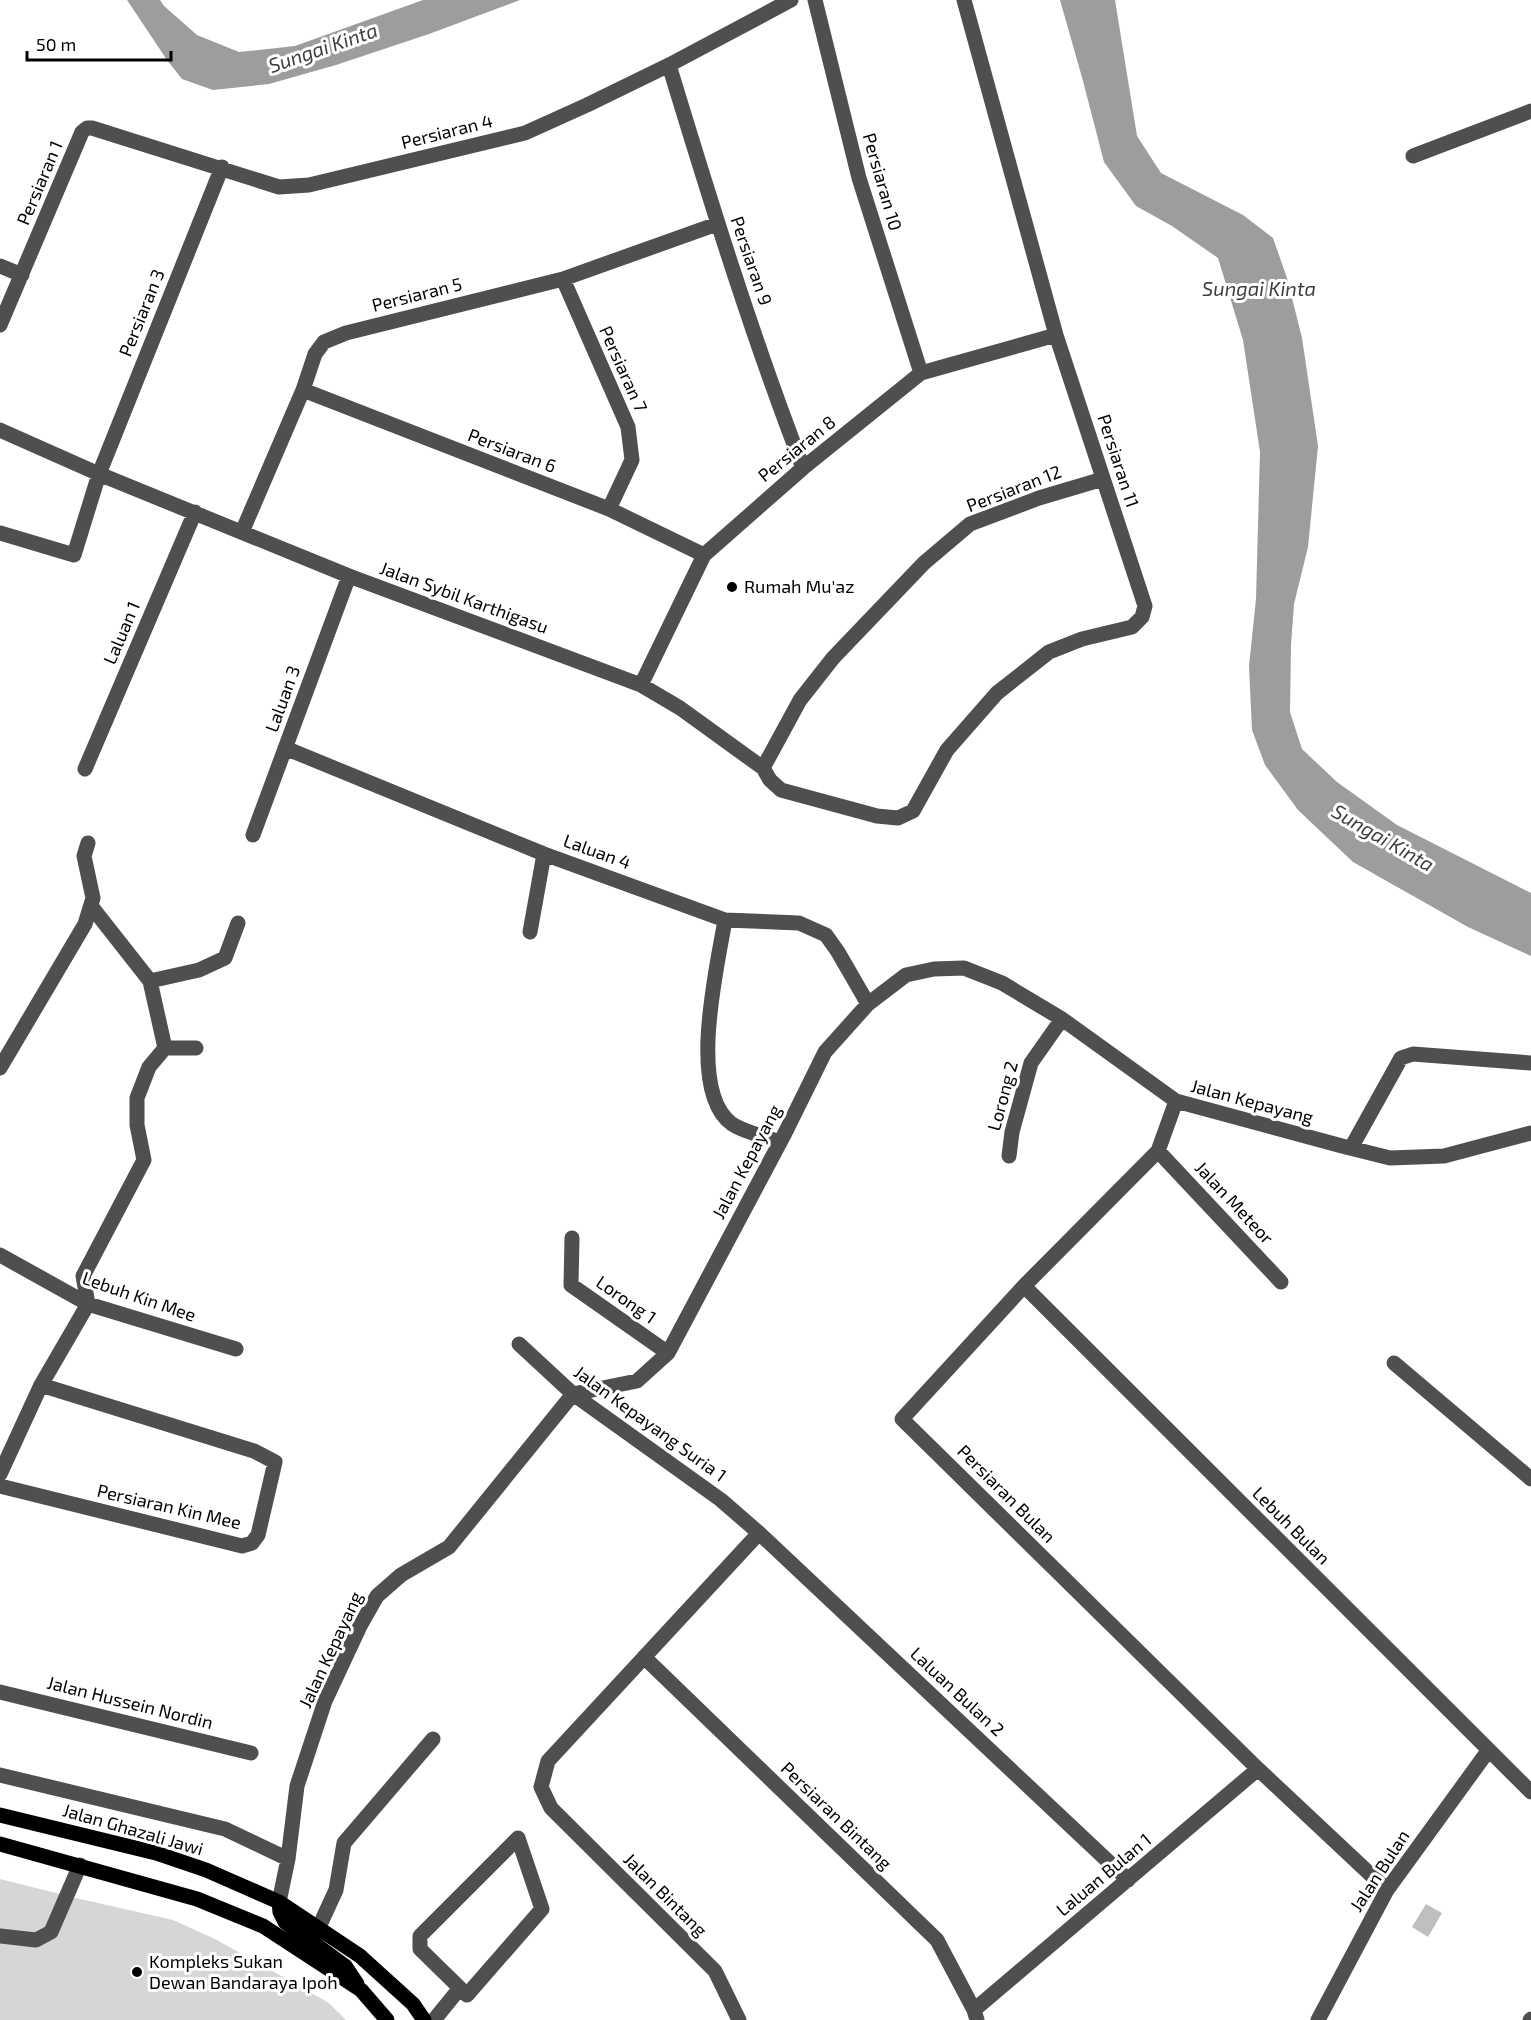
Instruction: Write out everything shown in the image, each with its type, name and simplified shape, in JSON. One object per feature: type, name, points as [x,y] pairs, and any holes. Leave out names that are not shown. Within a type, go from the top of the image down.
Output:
[{"type":"main road","name":"Jalan Ghazali Jawi","points":[[0,1815],[156,1853],[206,1870],[279,1902],[360,1956],[412,2004],[424,2020]]},
{"type":"main road","points":[[0,1844],[197,1899],[263,1926],[361,1990]]},
{"type":"main road","points":[[279,1902],[280,1912],[285,1922],[345,1966],[361,1990],[387,2020]]},
{"type":"street","name":"Persiaran 4","points":[[93,128],[222,167],[279,187],[309,185],[525,132],[669,65],[791,0]]},
{"type":"street","name":"Persiaran 10","points":[[815,0],[859,178],[921,373]]},
{"type":"street","name":"Persiaran 11","points":[[898,818],[913,811],[947,750],[998,693],[1049,652],[1082,639],[1132,627],[1142,617],[1145,606],[1056,335],[964,0]]},
{"type":"street","name":"Persiaran 9","points":[[669,65],[717,224],[803,468]]},
{"type":"street","points":[[1413,156],[1531,111]]},
{"type":"street","name":"Persiaran 1","points":[[0,325],[82,132],[87,128],[93,128]]},
{"type":"street","name":"Persiaran 3","points":[[0,533],[74,555],[99,474],[222,167]]},
{"type":"street","name":"Persiaran 5","points":[[242,532],[303,390],[315,354],[324,342],[346,333],[563,279],[717,224]]},
{"type":"street","points":[[0,266],[22,275]]},
{"type":"street","name":"Persiaran 7","points":[[563,279],[628,427],[632,460],[609,509]]},
{"type":"street","name":"Persiaran 8","points":[[641,685],[704,555],[803,468],[921,373],[1056,335]]},
{"type":"street","name":"Persiaran 6","points":[[303,390],[609,509],[704,555]]},
{"type":"street","name":"Jalan Sybil Karthigasu","points":[[0,430],[99,474],[349,576],[641,685],[680,708],[762,768],[781,790],[877,816],[898,818]]},
{"type":"street","name":"Persiaran 12","points":[[762,768],[801,700],[833,658],[932,556],[970,524],[1039,498],[1103,478]]},
{"type":"street","name":"Laluan 1","points":[[85,769],[195,512]]},
{"type":"street","name":"Laluan 3","points":[[253,835],[349,576]]},
{"type":"street","name":"Laluan 4","points":[[285,748],[544,854],[725,921],[799,922],[826,935],[868,1004]]},
{"type":"street","points":[[0,1068],[85,924],[93,898],[84,856],[88,843]]},
{"type":"street","points":[[530,932],[544,854]]},
{"type":"street","points":[[91,906],[150,981],[165,1048]]},
{"type":"street","points":[[725,921],[711,1007],[707,1065],[716,1103],[733,1125],[780,1142]]},
{"type":"street","points":[[150,981],[199,970],[225,958],[238,923]]},
{"type":"street","name":"Jalan Kepayang","points":[[279,1902],[288,1859],[297,1786],[325,1701],[360,1626],[377,1596],[401,1575],[449,1547],[573,1394],[637,1381],[668,1353],[825,1052],[868,1004],[906,975],[934,969],[964,968],[1002,982],[1062,1019],[1176,1101],[1390,1158],[1443,1156],[1531,1133]]},
{"type":"street","name":"Lorong 2","points":[[1009,1156],[1012,1132],[1031,1063],[1062,1019]]},
{"type":"street","points":[[0,1474],[41,1385],[88,1304],[83,1276],[144,1160],[137,1125],[137,1098],[149,1067],[165,1048],[196,1047]]},
{"type":"street","points":[[1351,1148],[1401,1058],[1413,1054],[1531,1064]]},
{"type":"street","name":"Persiaran Bulan","points":[[1176,1101],[1158,1151],[1024,1286],[902,1419],[1258,1769],[1387,1890]]},
{"type":"street","name":"Jalan Meteor","points":[[1158,1151],[1281,1282]]},
{"type":"street","name":"Lorong 1","points":[[573,1238],[571,1285],[668,1353]]},
{"type":"street","name":"Lebuh Kin Mee","points":[[0,1255],[88,1304],[237,1349]]},
{"type":"street","name":"Lebuh Bulan","points":[[1024,1286],[1531,1792]]},
{"type":"street","name":"Jalan Kepayang Suria 1","points":[[519,1344],[573,1394],[721,1500],[759,1533]]},
{"type":"street","points":[[1394,1363],[1531,1479]]},
{"type":"street","name":"Persiaran Kin Mee","points":[[0,1486],[242,1546],[252,1543],[258,1535],[275,1462],[254,1451],[41,1385]]},
{"type":"street","points":[[644,1657],[759,1533]]},
{"type":"street","name":"Laluan Bulan 2","points":[[759,1533],[1128,1880]]},
{"type":"street","name":"Jalan Bintang","points":[[644,1657],[548,1761],[541,1787],[550,1808],[714,1971],[739,2020]]},
{"type":"street","name":"Persiaran Bintang","points":[[644,1657],[937,1940],[976,2015]]},
{"type":"street","name":"Jalan Hussein Nordin","points":[[0,1692],[251,1753]]},
{"type":"street","points":[[318,1929],[336,1890],[344,1843],[434,1739]]},
{"type":"street","name":"Jalan Bulan","points":[[1318,2020],[1387,1890],[1488,1751]]},
{"type":"street","name":"Laluan Bulan 1","points":[[976,2015],[1128,1880],[1258,1769]]},
{"type":"street","name":"Jalan Ghazali Jawi","points":[[0,1775],[225,1829],[288,1859]]},
{"type":"street","points":[[518,1838],[542,1909],[467,1995],[460,1988],[420,1949],[420,1936],[518,1838]]},
{"type":"street","points":[[0,1936],[36,1940],[51,1932],[80,1865]]},
{"type":"street","points":[[434,2020],[460,1988]]},
{"type":"shaded area","name":"Kompleks Sukan Dewan Bandaraya Ipoh","points":[[0,1879],[173,1920],[217,1940],[329,2003],[346,2020],[0,2020]]},
{"type":"water","name":"Sungai Kinta","points":[[127,0],[160,0],[197,35],[239,52],[295,46],[423,0],[520,0],[336,65],[269,84],[213,90],[182,79]]},
{"type":"water","name":"Sungai Kinta","points":[[1060,0],[1115,0],[1137,136],[1161,173],[1243,215],[1273,238],[1287,278],[1302,338],[1318,446],[1308,547],[1294,604],[1291,645],[1290,712],[1302,749],[1337,782],[1397,825],[1531,893],[1531,956],[1468,927],[1353,862],[1298,810],[1265,765],[1252,730],[1249,666],[1256,599],[1260,452],[1243,340],[1218,258],[1172,226],[1136,206],[1104,162]]},
{"type":"building","points":[[1426,1904],[1442,1913],[1428,1937],[1412,1927]]},
{"type":"place","name":"Rumah Mu'az","points":[[732,587]]},
{"type":"place","name":"Kompleks Sukan Dewan Bandaraya Ipoh","points":[[137,1972]]}]
